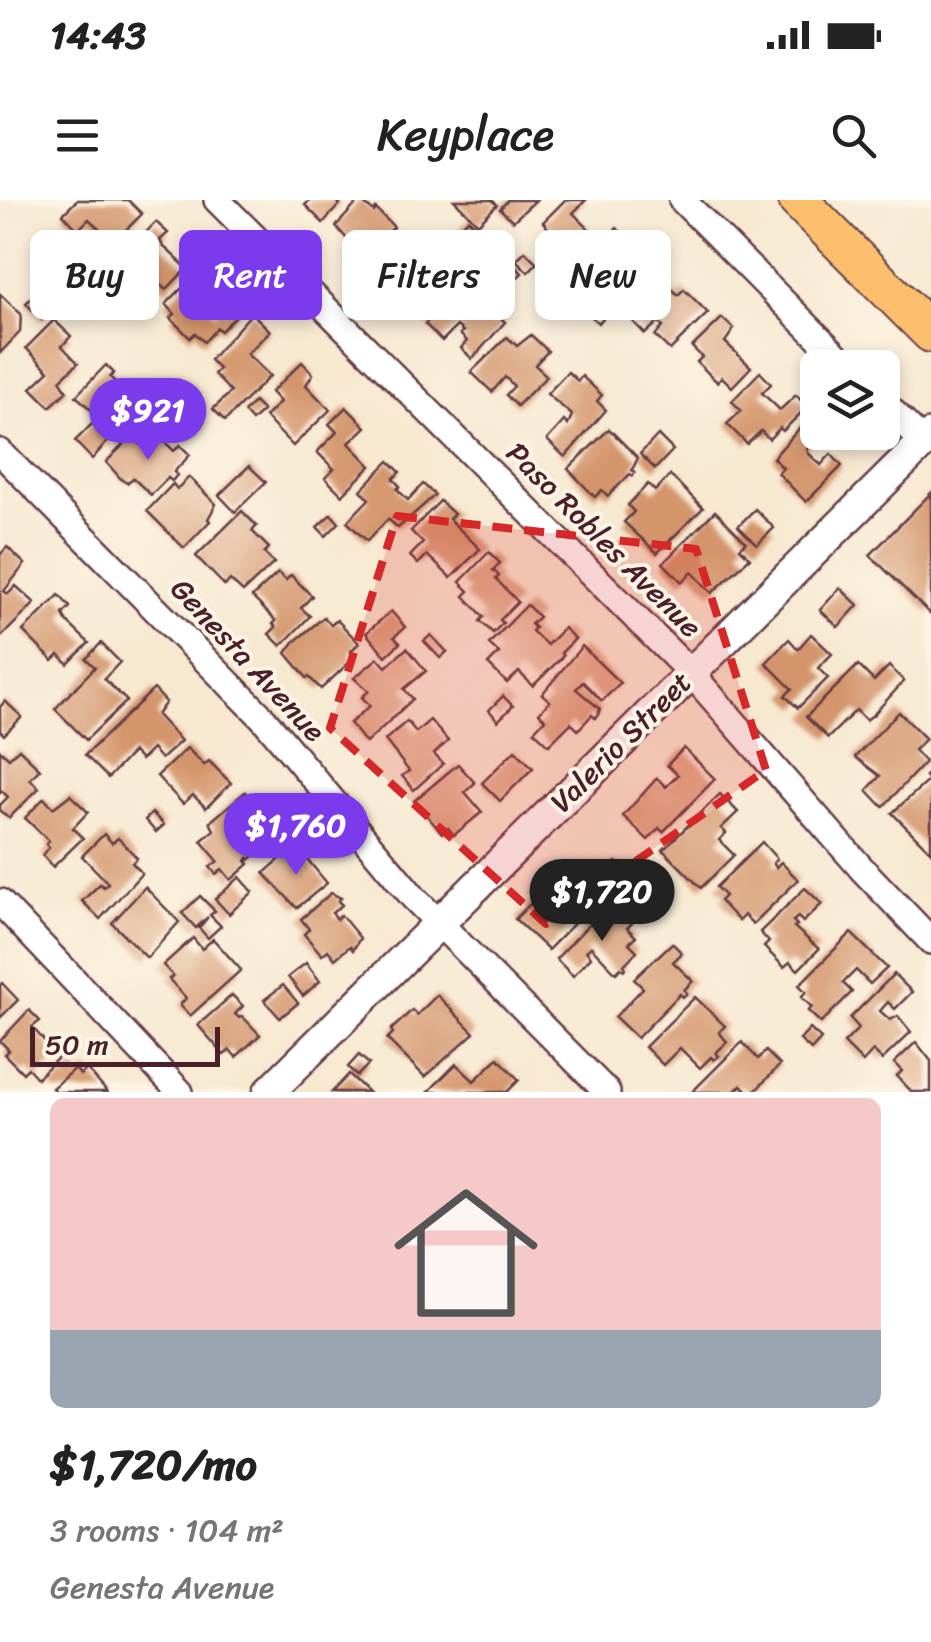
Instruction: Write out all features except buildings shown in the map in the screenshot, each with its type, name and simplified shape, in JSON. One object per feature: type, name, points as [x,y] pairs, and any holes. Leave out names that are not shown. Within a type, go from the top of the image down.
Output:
[{"type":"main road","points":[[798,200],[931,333]]},
{"type":"street","name":"Paso Robles Avenue","points":[[217,200],[690,672],[862,869],[931,940]]},
{"type":"street","points":[[682,200],[831,350]]},
{"type":"street","points":[[900,416],[928,439]]},
{"type":"street","name":"Valerio Street","points":[[269,1092],[928,439]]},
{"type":"street","name":"Genesta Avenue","points":[[0,452],[263,718],[438,925],[607,1092]]},
{"type":"street","points":[[0,902],[180,1092]]},
{"type":"highlighted area","points":[[397,516],[696,549],[766,770],[546,924],[330,728]]}]
